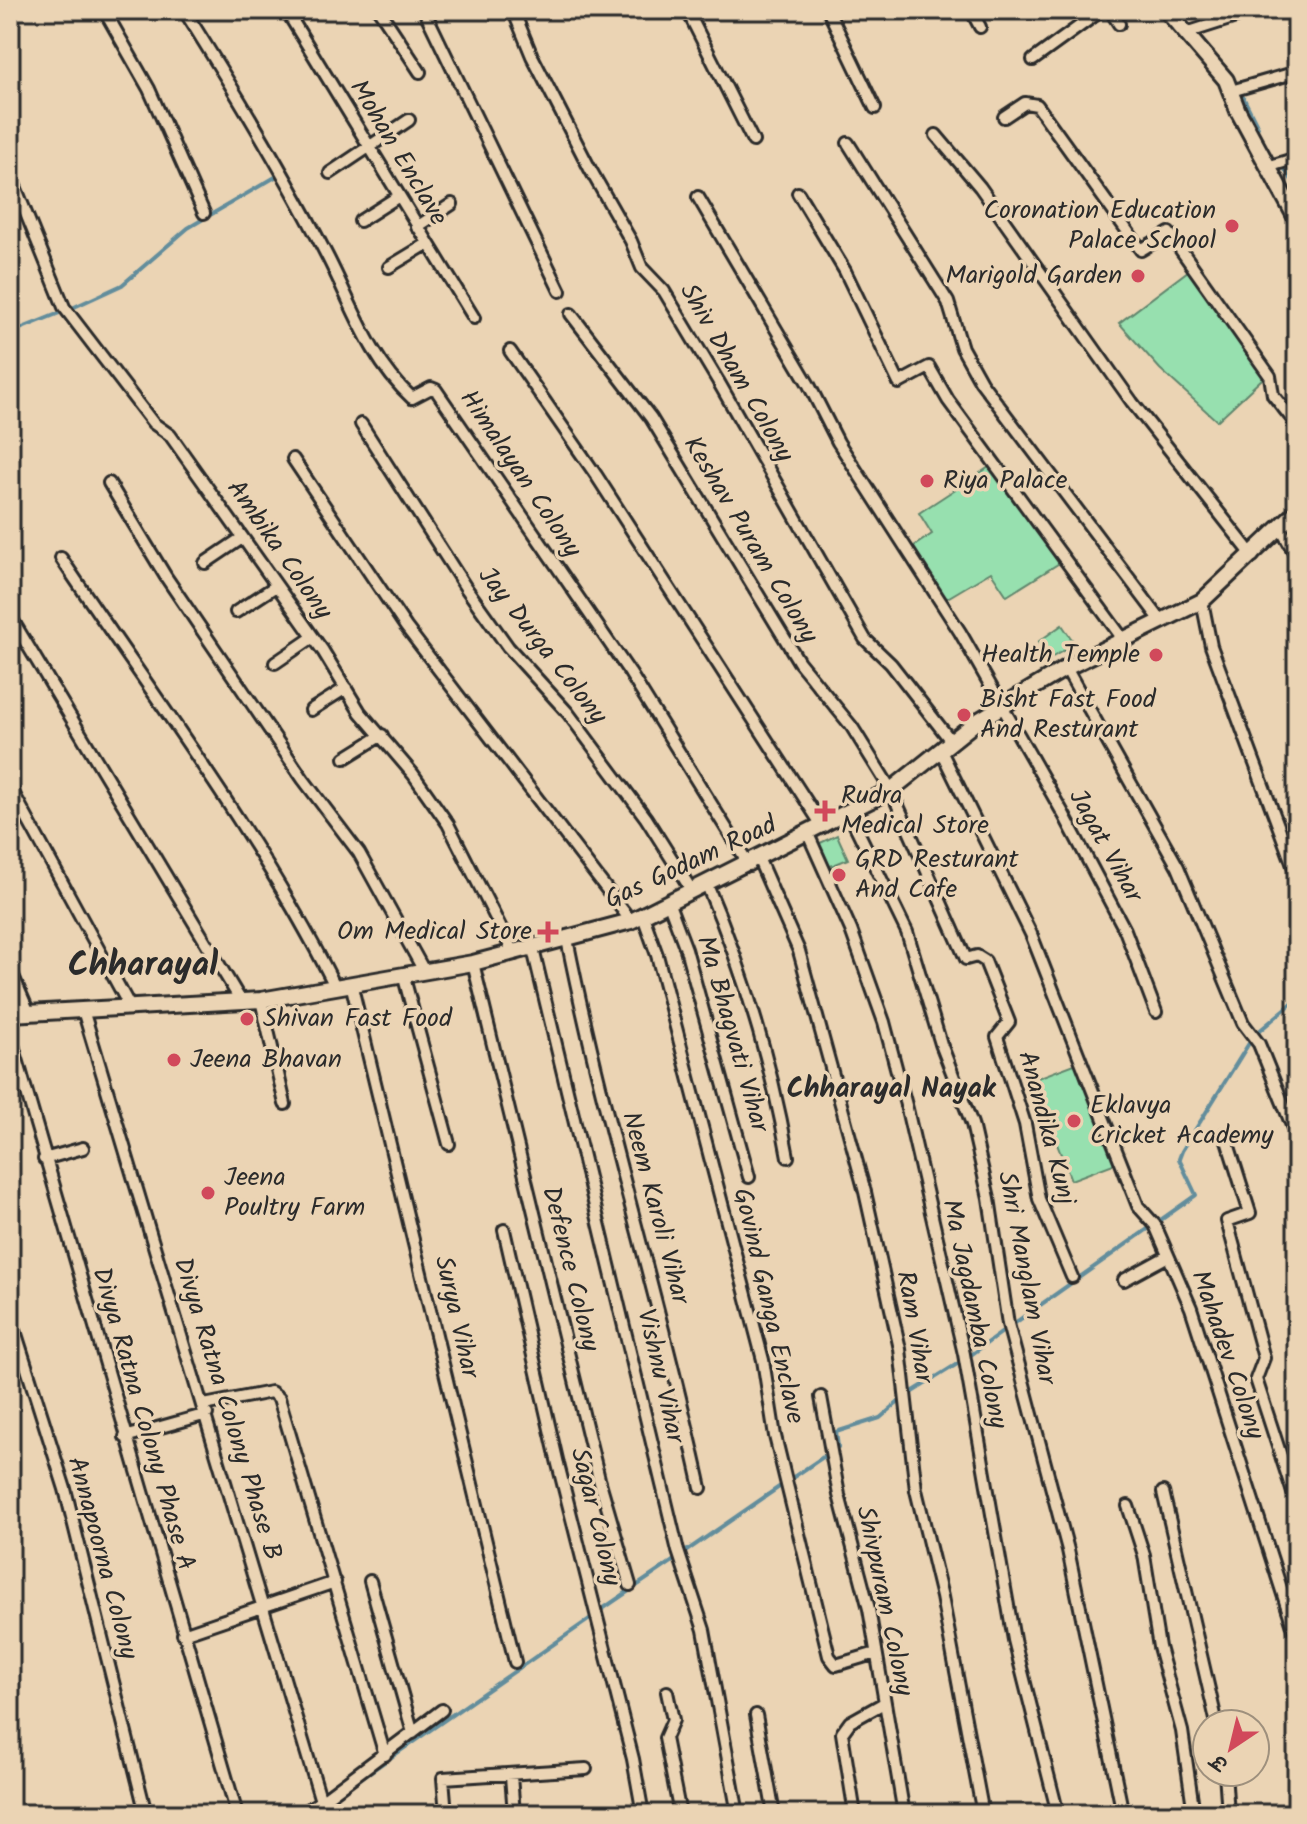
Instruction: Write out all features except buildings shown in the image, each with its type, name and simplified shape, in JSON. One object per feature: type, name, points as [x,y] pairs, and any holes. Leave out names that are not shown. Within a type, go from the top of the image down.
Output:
[{"type":"main road","points":[[1166,10],[1231,91],[1267,167],[1297,220]]},
{"type":"main road","name":"Gas Godam Road","points":[[10,1014],[261,1000],[473,963],[637,919],[891,790],[946,746],[1066,668],[1202,601],[1253,556],[1297,511]]},
{"type":"street","points":[[104,10],[149,89],[204,213]]},
{"type":"street","name":"Himalayan Colony","points":[[184,10],[325,252],[359,325],[383,367],[412,398],[434,387],[630,673],[754,862]]},
{"type":"street","name":"Mohan Enclave","points":[[286,10],[474,318]]},
{"type":"street","points":[[379,10],[420,72]]},
{"type":"street","points":[[424,10],[560,291]]},
{"type":"street","name":"Shiv Dham Colony","points":[[513,10],[532,56],[631,241],[642,268],[664,291],[865,639],[891,664],[946,746],[1031,934],[1138,1206],[1155,1225]]},
{"type":"street","points":[[687,10],[753,141]]},
{"type":"street","points":[[828,10],[875,108]]},
{"type":"street","points":[[971,10],[980,27]]},
{"type":"street","points":[[1033,60],[1102,10]]},
{"type":"street","points":[[1110,10],[1119,24]]},
{"type":"street","points":[[1186,33],[1258,10]]},
{"type":"street","points":[[1231,91],[1297,72]]},
{"type":"street","points":[[1004,117],[1025,103],[1037,105],[1141,250],[1169,233],[1270,376],[1273,395],[1297,425]]},
{"type":"street","points":[[330,173],[409,120]]},
{"type":"street","points":[[936,135],[980,187],[1132,402],[1253,556]]},
{"type":"street","points":[[848,143],[948,302],[962,348],[981,382],[1162,622]]},
{"type":"street","points":[[1267,167],[1297,158]]},
{"type":"street","name":"Ambika Colony","points":[[10,174],[64,307],[153,423],[170,435],[313,637],[360,712],[382,735],[448,824],[514,954]]},
{"type":"street","points":[[798,193],[845,271],[899,383],[929,367],[948,400],[1123,639]]},
{"type":"street","points":[[360,221],[399,196]]},
{"type":"street","name":"Jagat Vihar","points":[[698,197],[803,373],[838,442],[960,632],[1125,930],[1156,1012]]},
{"type":"street","points":[[417,227],[452,204]]},
{"type":"street","points":[[389,267],[427,244]]},
{"type":"street","name":"Keshav Puram Colony","points":[[571,314],[651,418],[799,662],[852,727],[891,790]]},
{"type":"street","points":[[510,351],[596,475],[823,827]]},
{"type":"street","name":"Jay Durga Colony","points":[[361,424],[466,588],[508,647],[568,713],[700,888],[753,1003],[776,1089],[788,1157]]},
{"type":"street","points":[[293,459],[406,627],[637,919]]},
{"type":"street","points":[[109,483],[166,577],[303,779],[359,853],[424,971]]},
{"type":"street","points":[[1280,527],[1297,557]]},
{"type":"street","points":[[205,563],[242,538]]},
{"type":"street","points":[[61,558],[240,821],[303,922],[335,986]]},
{"type":"street","points":[[236,612],[276,586]]},
{"type":"street","points":[[1202,601],[1211,646],[1297,876]]},
{"type":"street","points":[[10,616],[241,1001]]},
{"type":"street","points":[[275,663],[313,637]]},
{"type":"street","points":[[1066,668],[1178,867],[1243,1023],[1259,1044],[1297,1138]]},
{"type":"street","points":[[311,710],[346,688]]},
{"type":"street","points":[[345,758],[382,735]]},
{"type":"street","points":[[10,787],[130,1007]]},
{"type":"street","name":"Anandika Kunj","points":[[891,790],[966,959],[977,956],[985,961],[1009,1022],[997,1037],[1025,1124],[1039,1199],[1072,1277]]},
{"type":"street","name":"Shri Manglam Vihar","points":[[849,813],[907,932],[941,1044],[972,1124],[989,1198],[1008,1324],[1068,1550],[1123,1814]]},
{"type":"street","name":"Ma Jagdamba Colony","points":[[808,834],[851,930],[884,1022],[907,1109],[964,1354],[1014,1640],[1058,1814]]},
{"type":"street","name":"Ram Vihar","points":[[754,862],[799,951],[865,1192],[900,1349],[916,1490],[942,1597],[983,1814]]},
{"type":"street","name":"Ma Bhagvati Vihar","points":[[669,904],[686,949],[749,1177]]},
{"type":"street","name":"Govind Ganga Enclave","points":[[637,919],[682,1044],[731,1231],[763,1360],[775,1436],[829,1656],[836,1665],[876,1653]]},
{"type":"street","name":"Neem Karoli Vihar","points":[[567,939],[608,1125],[651,1275],[701,1488]]},
{"type":"street","name":"Vishnu Vihar","points":[[533,949],[678,1551],[704,1630],[738,1814]]},
{"type":"street","name":"Defence Colony","points":[[473,963],[599,1479],[630,1585]]},
{"type":"street","points":[[10,969],[29,1013]]},
{"type":"street","points":[[403,974],[449,1144]]},
{"type":"street","name":"Surya Vihar","points":[[351,983],[515,1662]]},
{"type":"street","points":[[261,1000],[285,1104]]},
{"type":"street","name":"Divya Ratna Colony Phase B","points":[[83,1010],[265,1606],[321,1801]]},
{"type":"street","name":"Divya Ratna Colony Phase A","points":[[10,1035],[237,1814]]},
{"type":"street","points":[[1225,1134],[1250,1213],[1227,1221],[1264,1358],[1256,1379],[1297,1505]]},
{"type":"street","points":[[44,1159],[83,1148]]},
{"type":"street","name":"Mahadev Colony","points":[[1155,1225],[1191,1308],[1297,1638]]},
{"type":"street","name":"Sagar Colony","points":[[504,1230],[558,1464],[626,1730],[643,1814]]},
{"type":"street","points":[[1124,1280],[1168,1256]]},
{"type":"street","name":"Annapoorna Colony","points":[[10,1315],[65,1489],[146,1814]]},
{"type":"street","points":[[125,1437],[205,1410],[276,1393],[385,1755]]},
{"type":"street","name":"Shivpuram Colony","points":[[821,1397],[839,1495],[869,1609],[904,1814]]},
{"type":"street","points":[[1163,1492],[1213,1708]]},
{"type":"street","points":[[1128,1506],[1144,1555],[1159,1647],[1182,1731],[1194,1814]]},
{"type":"street","points":[[370,1581],[413,1733]]},
{"type":"street","points":[[183,1634],[335,1582]]},
{"type":"street","points":[[667,1692],[673,1720],[665,1738],[680,1814]]},
{"type":"street","points":[[855,1814],[842,1733],[850,1722],[884,1703]]},
{"type":"street","points":[[302,1814],[442,1710]]},
{"type":"street","points":[[756,1715],[774,1814]]},
{"type":"street","points":[[446,1814],[443,1778],[586,1769]]},
{"type":"street","points":[[1292,1814],[1297,1772]]},
{"type":"street","points":[[511,1776],[514,1814]]},
{"type":"street","points":[[1226,1788],[1228,1814]]},
{"type":"green space","points":[[1188,271],[1264,377],[1217,421],[1160,369],[1119,323]]},
{"type":"green space","points":[[989,467],[1061,562],[1007,596],[991,572],[944,600],[911,548],[932,534],[919,513]]},
{"type":"green space","points":[[1062,625],[1075,644],[1049,659],[1038,642]]},
{"type":"green space","points":[[837,835],[848,859],[826,868],[816,845]]},
{"type":"green space","name":"Eklavya Cricket Academy","points":[[1077,1063],[1116,1163],[1071,1180],[1032,1080]]},
{"type":"waterway","points":[[1243,97],[1258,127]]},
{"type":"waterway","points":[[1284,168],[1297,188]]},
{"type":"waterway","points":[[70,309],[122,285],[188,228],[277,176]]},
{"type":"waterway","points":[[10,333],[62,312]]},
{"type":"waterway","points":[[1258,1032],[1297,999]]},
{"type":"waterway","points":[[1012,1325],[1196,1195],[1179,1159],[1251,1040]]},
{"type":"waterway","points":[[971,1355],[1005,1330]]},
{"type":"waterway","points":[[909,1394],[962,1361]]},
{"type":"waterway","points":[[838,1447],[836,1432],[880,1418],[901,1400]]},
{"type":"waterway","points":[[792,1478],[829,1453]]},
{"type":"waterway","points":[[685,1552],[782,1485]]},
{"type":"waterway","points":[[601,1610],[676,1559]]},
{"type":"waterway","points":[[334,1797],[594,1616]]},
{"type":"place","name":"Coronation Education Palace School","points":[[1232,226]]},
{"type":"place","name":"Marigold Garden","points":[[1138,276]]},
{"type":"place","name":"Riya Palace","points":[[927,481]]},
{"type":"place","name":"Health Temple","points":[[1156,655]]},
{"type":"place","name":"Bisht Fast Food And Resturant","points":[[964,715]]},
{"type":"place","name":"Rudra Medical Store","points":[[825,811]]},
{"type":"place","name":"GRD Resturant And Cafe","points":[[839,875]]},
{"type":"place","name":"Om Medical Store","points":[[548,932]]},
{"type":"place","name":"Shivan Fast Food","points":[[247,1019]]},
{"type":"place","name":"Jeena Bhavan","points":[[174,1060]]},
{"type":"place","name":"Eklavya Cricket Academy","points":[[1074,1121]]},
{"type":"place","name":"Jeena Poultry Farm","points":[[208,1193]]},
{"type":"district","name":"Chharayal","points":[[143,966]]},
{"type":"district","name":"Chharayal Nayak","points":[[891,1089]]}]
